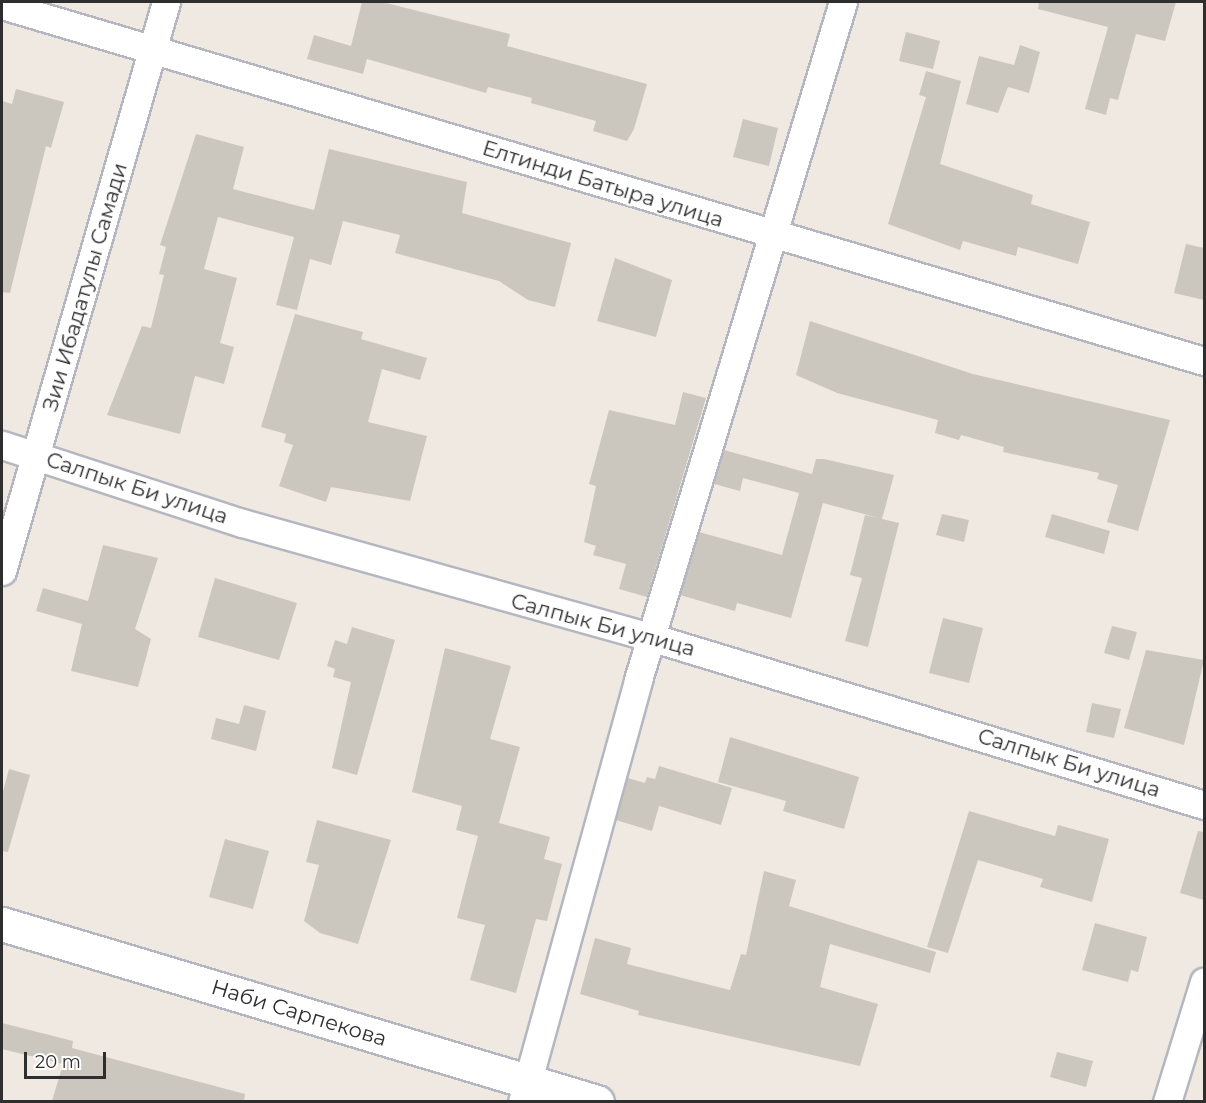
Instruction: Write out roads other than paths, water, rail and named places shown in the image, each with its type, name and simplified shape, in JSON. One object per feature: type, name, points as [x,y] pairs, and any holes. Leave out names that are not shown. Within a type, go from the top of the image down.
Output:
[{"type":"street","name":"Зии Ибадатулы Самади","points":[[2,572],[166,2]]},
{"type":"street","points":[[525,1091],[651,637],[843,2]]},
{"type":"street","name":"Елтинди Батыра улица","points":[[2,5],[152,48],[774,236],[1204,361]]},
{"type":"street","name":"Салпык Би улица","points":[[2,445],[37,454],[242,523],[651,637],[1204,805]]},
{"type":"street","name":"Наби Сарпекова","points":[[2,924],[525,1091],[597,1101]]},
{"type":"street","points":[[1167,1101],[1204,982]]}]
